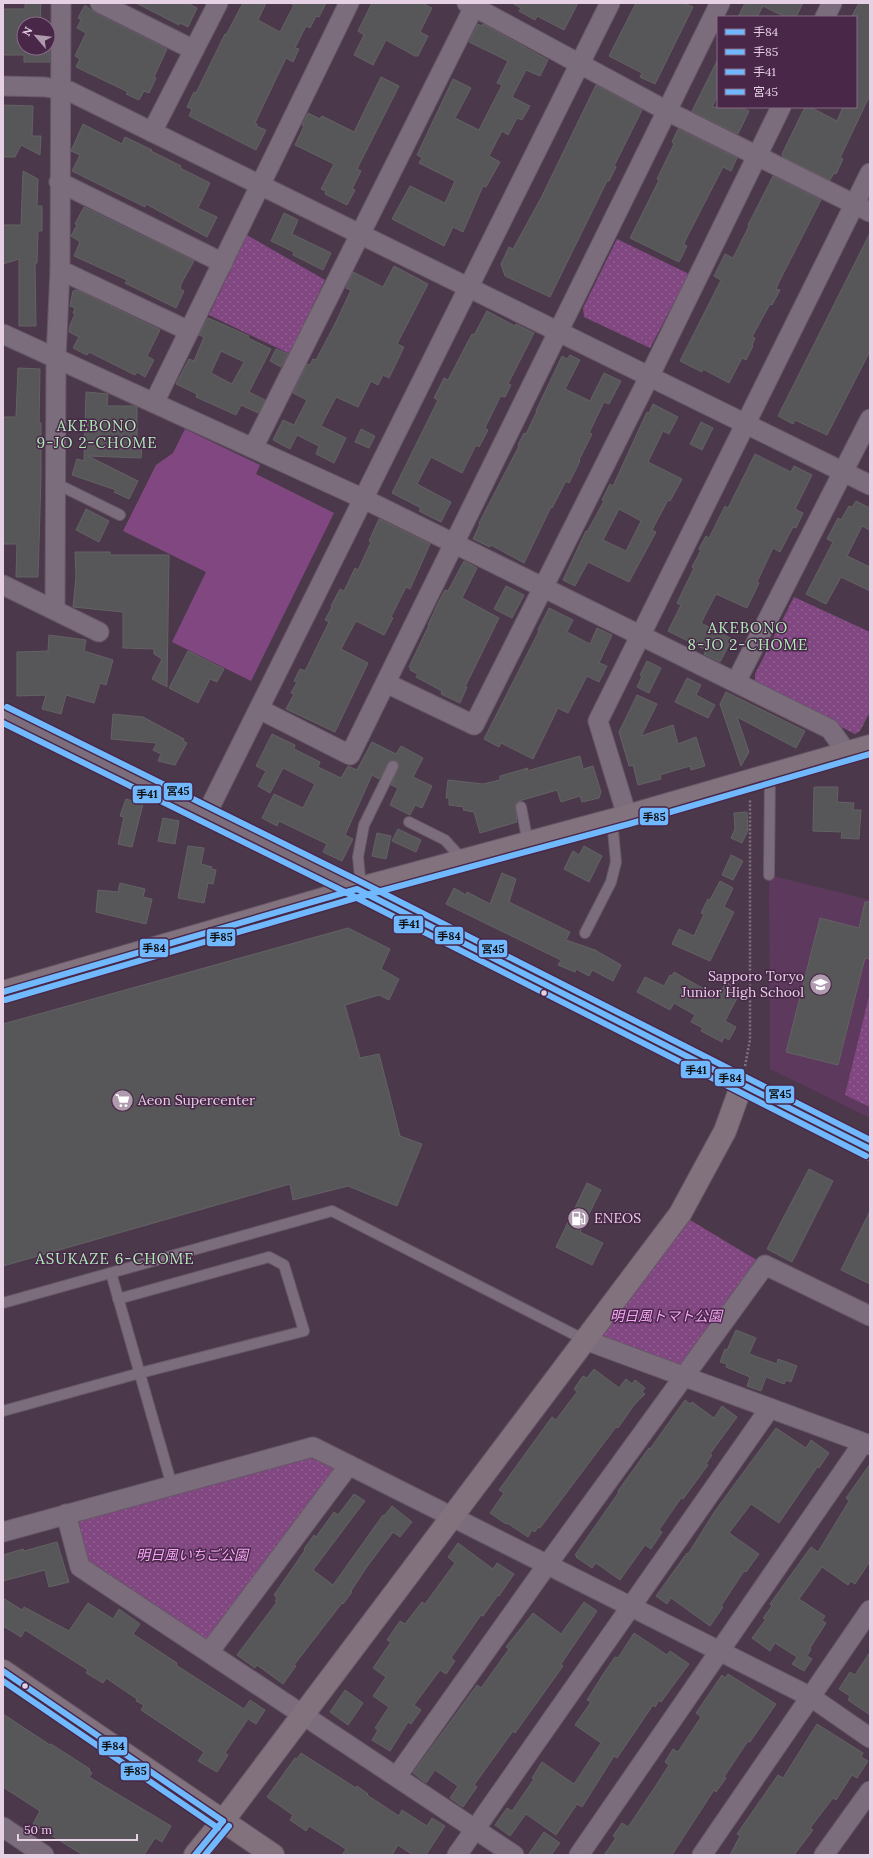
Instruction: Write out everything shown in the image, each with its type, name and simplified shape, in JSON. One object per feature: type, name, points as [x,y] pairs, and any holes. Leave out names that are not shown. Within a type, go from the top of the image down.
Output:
[{"type":"street","points":[[55,610],[56,358],[60,270],[59,182],[61,3]]},
{"type":"street","points":[[100,3],[194,50]]},
{"type":"street","points":[[152,132],[218,3]]},
{"type":"street","points":[[154,402],[261,186],[349,3]]},
{"type":"street","points":[[206,815],[610,3]]},
{"type":"street","points":[[259,709],[350,755],[720,3]]},
{"type":"street","points":[[826,16],[832,3]]},
{"type":"street","points":[[253,448],[361,235],[472,4],[667,111],[862,208]]},
{"type":"street","points":[[3,86],[45,87],[69,92],[870,485]]},
{"type":"street","points":[[386,683],[474,725],[649,377],[781,108]]},
{"type":"street","points":[[619,818],[598,721],[746,425],[862,208],[870,174]]},
{"type":"street","points":[[59,182],[222,263]]},
{"type":"street","points":[[60,270],[189,331]]},
{"type":"street","points":[[3,334],[364,499],[830,728],[847,753]]},
{"type":"street","points":[[736,682],[870,419]]},
{"type":"street","points":[[3,585],[98,632]]},
{"type":"street","points":[[3,714],[206,815],[359,888],[870,1149]]},
{"type":"street","points":[[3,992],[359,888],[619,818],[870,746]]},
{"type":"street","points":[[195,1855],[223,1821],[680,1214],[724,1131],[742,1084]]},
{"type":"street","points":[[397,1776],[683,1376],[765,1265],[870,1316]]},
{"type":"street","points":[[579,1855],[867,1444],[585,1340]]},
{"type":"street","points":[[457,1855],[770,1408]]},
{"type":"street","points":[[3,1532],[313,1447],[811,1697],[870,1738]]},
{"type":"street","points":[[209,1652],[349,1465]]},
{"type":"street","points":[[66,1514],[80,1567],[514,1855]]},
{"type":"street","points":[[702,1855],[870,1610]]},
{"type":"street","points":[[3,1671],[273,1855]]},
{"type":"street","points":[[824,1855],[870,1791]]},
{"type":"street","points":[[3,1828],[44,1855]]},
{"type":"lane","points":[[56,483],[120,515]]},
{"type":"lane","points":[[359,888],[358,857],[364,825],[393,766]]},
{"type":"lane","points":[[760,778],[769,875]]},
{"type":"lane","points":[[521,807],[528,842]]},
{"type":"lane","points":[[585,933],[611,882],[616,862],[619,818]]},
{"type":"lane","points":[[409,822],[445,840],[463,860]]},
{"type":"lane","points":[[3,1303],[332,1211],[585,1340]]},
{"type":"lane","points":[[3,1411],[140,1373],[304,1331],[284,1265],[269,1257],[118,1299]]},
{"type":"lane","points":[[111,1273],[172,1486]]},
{"type":"path","points":[[742,1084],[750,1040],[760,778]]},
{"type":"shaded area","name":"Sapporo Toryo Junior High School","points":[[769,875],[870,900],[870,1118],[770,1069]]},
{"type":"green space","points":[[247,235],[325,280],[290,354],[209,315]]},
{"type":"green space","points":[[617,239],[689,274],[650,348],[584,317],[583,308]]},
{"type":"green space","points":[[185,429],[260,465],[256,474],[334,513],[251,681],[172,642],[206,572],[123,531],[156,465],[173,453]]},
{"type":"green space","points":[[794,597],[870,632],[870,712],[860,731],[855,734],[755,683],[755,674]]},
{"type":"green space","points":[[870,992],[870,1107],[845,1095]]},
{"type":"green space","name":"明日風トマト公園","points":[[680,1214],[765,1265],[683,1376],[585,1340]]},
{"type":"green space","name":"明日風いちご公園","points":[[313,1447],[349,1465],[209,1652],[80,1567],[66,1514]]},
{"type":"building","points":[[25,3],[41,3],[40,16],[16,16],[16,55],[3,55],[3,9],[25,9]]},
{"type":"building","points":[[136,3],[187,3],[197,8],[188,27],[180,23],[179,25]]},
{"type":"building","points":[[243,3],[266,3],[258,20],[280,32],[294,5],[290,3],[326,3],[319,17],[316,16],[310,28],[306,26],[295,48],[299,49],[293,62],[286,58],[274,83],[255,123],[257,124],[256,126],[266,130],[256,150],[189,116],[192,109],[187,107],[194,92],[196,93],[225,34],[226,35]]},
{"type":"building","points":[[372,3],[422,3],[432,8],[420,32],[428,36],[418,56],[415,56],[386,40],[373,65],[354,55],[364,35],[358,31]]},
{"type":"building","points":[[512,3],[578,3],[564,30],[537,16],[535,20],[519,11],[521,8]]},
{"type":"building","points":[[636,3],[684,3],[693,7],[655,84],[640,77],[642,73],[609,56]]},
{"type":"building","points":[[745,3],[803,3],[796,16],[783,16],[763,6],[758,16],[738,16]]},
{"type":"building","points":[[859,3],[870,3],[870,95],[840,158],[843,159],[836,174],[834,173],[830,180],[783,157],[782,154],[805,108],[812,108],[837,121],[843,108],[857,108],[857,16],[852,16]]},
{"type":"building","points":[[85,5],[95,13],[167,49],[154,77],[156,78],[149,93],[144,91],[139,100],[126,94],[128,92],[76,67],[80,59],[75,56],[86,33],[77,28],[81,20],[78,18]]},
{"type":"building","points":[[478,24],[482,26],[483,24],[548,60],[540,76],[526,70],[512,97],[530,106],[522,120],[517,118],[508,135],[502,131],[489,156],[500,162],[486,187],[483,186],[463,232],[453,227],[444,246],[392,219],[410,186],[445,203],[455,181],[419,163],[422,158],[417,155],[453,79],[471,88],[455,118],[479,130],[502,85],[497,83],[508,61],[469,42]]},
{"type":"building","points":[[24,56],[50,56],[50,62],[24,62]]},
{"type":"building","points":[[717,61],[717,97],[712,107],[742,108],[749,111],[738,134],[692,111]]},
{"type":"building","points":[[381,77],[399,86],[357,169],[361,171],[352,189],[355,190],[347,205],[325,194],[326,191],[321,189],[334,164],[295,145],[308,113],[320,119],[322,116],[354,132]]},
{"type":"building","points":[[596,85],[642,110],[614,166],[616,167],[609,181],[607,181],[550,297],[505,276],[501,264],[509,247],[513,249],[541,198]]},
{"type":"building","points":[[3,105],[33,106],[32,136],[41,136],[40,155],[21,145],[15,157],[3,157]]},
{"type":"building","points":[[83,124],[122,144],[125,137],[152,150],[151,151],[181,166],[180,168],[210,183],[198,208],[217,217],[207,237],[146,204],[145,207],[72,171],[80,155],[71,151]]},
{"type":"building","points":[[678,129],[737,158],[731,171],[723,167],[685,241],[684,245],[687,246],[679,262],[630,238],[659,180],[657,179],[674,144],[672,142]]},
{"type":"building","points":[[23,171],[38,179],[37,206],[42,206],[42,231],[38,231],[37,263],[35,263],[36,326],[19,326],[19,259],[3,264],[3,225],[21,225]]},
{"type":"building","points":[[773,176],[821,200],[779,282],[776,289],[780,290],[772,305],[770,304],[752,337],[755,338],[752,345],[753,346],[746,360],[742,358],[729,383],[703,369],[702,372],[680,361],[721,280],[714,276],[725,254],[733,258]]},
{"type":"building","points":[[84,207],[194,261],[181,284],[180,289],[184,291],[176,308],[125,283],[127,280],[74,256],[80,242],[71,236],[77,225],[75,224]]},
{"type":"building","points":[[284,213],[298,220],[292,234],[331,253],[323,270],[293,255],[294,252],[271,241]]},
{"type":"building","points":[[870,233],[870,351],[827,435],[795,420],[793,424],[778,416]]},
{"type":"building","points":[[394,266],[428,284],[397,344],[404,347],[389,378],[383,375],[378,385],[371,381],[358,407],[336,397],[321,426],[346,438],[334,463],[316,454],[319,446],[297,435],[290,449],[273,440],[283,420],[294,425],[307,400],[293,393],[307,364],[310,365],[313,359],[316,360],[335,324],[351,290],[346,288],[353,272],[383,287]]},
{"type":"building","points":[[77,290],[160,330],[147,356],[154,360],[145,377],[137,372],[135,375],[89,352],[87,355],[73,348],[79,337],[69,332],[70,325],[75,314],[73,313],[75,308],[70,306],[73,291]]},
{"type":"building","points":[[487,311],[515,326],[516,324],[534,333],[508,384],[511,385],[505,397],[500,397],[485,428],[488,430],[479,447],[476,445],[462,473],[431,457],[417,484],[451,502],[441,522],[419,511],[421,508],[392,493],[438,400],[434,398],[444,378],[448,380],[472,334],[474,335]]},
{"type":"building","points":[[208,318],[249,336],[248,338],[271,349],[249,392],[265,400],[258,413],[241,405],[236,415],[196,397],[197,394],[176,384],[189,359],[194,361],[204,337],[199,335]],"holes":[[[221,351],[244,362],[232,384],[211,373]]]},
{"type":"building","points":[[276,349],[288,354],[281,367],[270,361]]},
{"type":"building","points":[[570,355],[580,360],[565,389],[590,401],[604,373],[621,381],[609,404],[604,402],[589,433],[592,434],[579,460],[580,461],[569,483],[566,481],[552,508],[551,507],[524,563],[491,545],[490,547],[473,539],[480,524],[479,523],[519,446],[518,445],[524,433],[526,434],[562,356],[567,359]]},
{"type":"building","points":[[18,368],[40,369],[39,423],[41,423],[41,477],[38,577],[16,577],[17,544],[3,544],[3,417],[16,417]]},
{"type":"building","points":[[86,392],[108,394],[107,406],[137,407],[137,443],[142,443],[141,458],[88,456],[138,481],[129,499],[114,492],[116,490],[72,475],[77,459],[84,461]]},
{"type":"building","points":[[653,404],[678,417],[669,434],[663,431],[648,462],[682,479],[670,501],[668,500],[652,530],[656,532],[629,582],[588,562],[575,586],[563,580],[586,531],[587,532],[604,501],[602,500],[610,484],[613,486],[647,412],[649,413]],"holes":[[[619,509],[641,521],[626,551],[603,540]]]},
{"type":"building","points":[[701,422],[713,428],[702,450],[690,444]]},
{"type":"building","points":[[361,429],[375,436],[369,448],[355,442]]},
{"type":"building","points":[[755,454],[791,472],[794,466],[812,475],[795,509],[803,513],[796,528],[793,527],[780,552],[773,548],[747,608],[716,594],[701,623],[732,639],[720,662],[704,654],[706,650],[668,631],[681,605],[677,603],[694,568],[692,567],[701,550],[699,549],[706,536],[709,538],[725,506],[728,508]]},
{"type":"building","points":[[856,501],[870,508],[870,530],[862,526],[847,556],[870,567],[870,591],[841,577],[826,604],[806,594],[833,542],[827,539],[838,518],[841,520],[849,506],[852,507]]},
{"type":"building","points":[[86,509],[109,521],[99,542],[76,530]]},
{"type":"building","points":[[379,519],[430,544],[410,589],[406,587],[384,635],[356,621],[341,649],[368,663],[335,732],[286,709],[294,694],[291,693],[297,682],[294,681],[300,669],[305,671],[309,663],[329,622],[325,620],[340,589],[344,591],[355,568],[358,570],[371,542],[369,541]]},
{"type":"building","points":[[75,552],[110,552],[110,555],[169,555],[167,687],[152,679],[162,659],[154,654],[154,649],[123,648],[123,612],[73,607],[76,577]]},
{"type":"building","points":[[464,561],[477,568],[462,598],[499,618],[465,687],[467,687],[460,703],[441,694],[442,691],[416,677],[418,674],[410,670],[411,668],[409,667],[439,601],[445,590],[448,591]]},
{"type":"building","points":[[506,586],[524,595],[512,618],[494,609]]},
{"type":"building","points":[[549,608],[573,620],[567,632],[590,644],[597,628],[612,635],[599,663],[607,666],[599,682],[587,676],[568,713],[558,708],[533,759],[501,743],[499,747],[484,739],[539,631],[538,630]]},
{"type":"building","points":[[49,635],[86,640],[84,651],[113,660],[106,685],[100,683],[94,703],[66,695],[61,714],[42,709],[46,695],[17,696],[17,652],[48,651]]},
{"type":"building","points":[[188,651],[224,669],[217,682],[210,679],[198,703],[169,688]]},
{"type":"building","points":[[647,661],[661,668],[649,693],[637,687],[642,676],[640,675]]},
{"type":"building","points":[[687,678],[701,685],[696,695],[715,705],[708,718],[675,702]]},
{"type":"building","points":[[726,692],[805,731],[796,748],[737,717],[749,752],[741,766],[720,704]]},
{"type":"building","points":[[637,695],[657,704],[641,736],[673,725],[678,744],[696,737],[705,766],[691,770],[690,766],[660,775],[661,779],[638,785],[633,765],[629,766],[619,732]]},
{"type":"building","points":[[113,714],[143,717],[184,739],[183,741],[187,743],[175,765],[158,761],[161,754],[153,750],[157,743],[111,739]]},
{"type":"building","points":[[272,734],[295,745],[294,749],[320,762],[318,767],[341,778],[348,766],[357,770],[372,742],[396,754],[401,746],[423,758],[413,777],[432,786],[422,808],[415,805],[410,815],[390,805],[398,788],[391,785],[399,766],[396,760],[389,761],[379,779],[372,775],[345,835],[353,839],[342,861],[323,852],[327,844],[279,821],[277,826],[262,818],[274,794],[303,808],[315,784],[283,768],[270,793],[258,786],[266,771],[256,766]]},
{"type":"building","points":[[580,756],[583,769],[593,766],[601,792],[599,798],[582,802],[580,796],[561,802],[557,790],[519,801],[515,805],[517,822],[480,833],[474,812],[463,810],[464,807],[449,805],[449,798],[446,798],[448,780],[483,784],[500,780],[500,776],[528,768],[527,771]]},
{"type":"building","points":[[814,787],[838,787],[837,802],[854,803],[853,810],[861,810],[859,839],[841,838],[842,832],[813,831]]},
{"type":"building","points":[[126,799],[143,804],[132,847],[118,844],[124,817],[120,816]]},
{"type":"building","points":[[747,812],[748,830],[742,843],[731,838],[735,829],[734,813]]},
{"type":"building","points":[[163,818],[179,821],[175,844],[158,841]]},
{"type":"building","points":[[398,829],[421,840],[416,852],[392,841]]},
{"type":"building","points":[[377,833],[391,836],[386,859],[372,856]]},
{"type":"building","points":[[188,846],[204,848],[201,864],[212,867],[211,869],[216,870],[213,884],[208,883],[204,903],[178,898]]},
{"type":"building","points":[[584,846],[602,856],[589,882],[564,869],[573,851],[579,855]]},
{"type":"building","points":[[731,855],[743,861],[733,880],[722,875]]},
{"type":"building","points":[[502,873],[516,879],[509,902],[570,932],[566,940],[595,950],[621,965],[613,981],[592,970],[589,976],[576,969],[575,972],[558,965],[561,960],[446,904],[454,888],[466,895],[467,892],[490,904]]},
{"type":"building","points":[[720,881],[733,888],[724,907],[734,912],[710,961],[672,944],[679,929],[694,936],[704,914],[701,913]]},
{"type":"building","points":[[120,883],[145,889],[143,897],[152,899],[146,924],[96,912],[98,890],[118,892]]},
{"type":"building","points":[[865,902],[870,902],[870,959],[865,958],[838,1065],[786,1052],[820,918],[859,928]]},
{"type":"building","points":[[348,928],[390,949],[381,969],[399,979],[389,1000],[379,995],[345,1005],[360,1058],[379,1054],[400,1136],[422,1144],[397,1206],[348,1186],[293,1200],[290,1184],[3,1266],[3,1024]]},
{"type":"building","points":[[674,972],[718,997],[726,982],[738,989],[733,996],[737,998],[725,1021],[736,1027],[729,1040],[724,1037],[722,1042],[701,1031],[703,1028],[691,1022],[695,1015],[674,1003],[670,1010],[637,992],[645,977],[664,986],[670,975],[672,976]]},
{"type":"building","points":[[809,1169],[833,1181],[792,1262],[767,1249]]},
{"type":"building","points":[[587,1183],[601,1190],[580,1232],[603,1243],[592,1265],[556,1247]]},
{"type":"building","points":[[870,1211],[870,1284],[841,1270]]},
{"type":"building","points":[[736,1330],[756,1338],[749,1354],[777,1364],[778,1359],[797,1366],[791,1382],[786,1380],[784,1384],[766,1377],[761,1391],[747,1386],[750,1377],[726,1367],[727,1364],[720,1362],[725,1349],[727,1350]]},
{"type":"building","points":[[594,1369],[619,1388],[626,1379],[632,1384],[635,1380],[645,1388],[642,1392],[645,1394],[634,1405],[618,1428],[616,1427],[540,1528],[538,1527],[535,1532],[532,1530],[528,1537],[490,1513],[504,1493],[499,1490],[552,1417],[556,1420],[577,1392],[574,1389],[583,1376],[587,1378]]},
{"type":"building","points":[[685,1400],[690,1404],[692,1402],[714,1418],[722,1406],[737,1417],[710,1454],[712,1455],[706,1464],[708,1465],[683,1499],[681,1498],[659,1530],[662,1532],[651,1549],[645,1545],[620,1580],[596,1563],[592,1568],[575,1555],[619,1492],[618,1491]]},
{"type":"building","points":[[776,1428],[806,1448],[811,1440],[829,1453],[819,1468],[818,1466],[779,1523],[751,1504],[729,1533],[759,1554],[746,1572],[744,1571],[710,1626],[671,1598],[667,1604],[656,1596],[687,1553],[688,1554],[715,1511]]},
{"type":"building","points":[[870,1464],[870,1561],[855,1584],[851,1581],[848,1585],[822,1567],[799,1599],[825,1616],[822,1621],[826,1623],[810,1648],[811,1649],[807,1656],[812,1659],[804,1671],[792,1664],[797,1657],[775,1643],[770,1651],[752,1638],[766,1619],[763,1618],[772,1606],[770,1604],[811,1547],[818,1552],[849,1501],[846,1498]]},
{"type":"building","points":[[354,1494],[365,1501],[313,1570],[333,1585],[383,1515],[384,1516],[392,1506],[412,1522],[400,1537],[393,1532],[366,1568],[351,1591],[352,1592],[294,1665],[296,1666],[283,1684],[257,1665],[255,1668],[237,1655],[277,1602],[275,1601],[277,1598],[274,1595],[314,1535],[316,1537],[334,1512],[338,1515]]},
{"type":"building","points":[[57,1542],[69,1582],[49,1587],[45,1570],[3,1581],[3,1555]]},
{"type":"building","points":[[458,1543],[493,1569],[497,1563],[514,1574],[483,1616],[481,1615],[451,1658],[455,1661],[446,1674],[440,1670],[414,1705],[421,1710],[411,1724],[408,1722],[390,1751],[372,1740],[378,1730],[375,1728],[389,1707],[373,1696],[386,1677],[373,1668],[391,1642],[387,1640],[400,1621],[405,1624],[422,1602],[425,1604],[455,1563],[448,1557]]},
{"type":"building","points":[[3,1598],[22,1610],[24,1607],[69,1631],[88,1603],[113,1619],[119,1609],[140,1624],[133,1634],[177,1663],[176,1665],[244,1709],[250,1700],[265,1710],[256,1724],[248,1719],[225,1753],[228,1755],[217,1772],[198,1761],[204,1752],[141,1710],[144,1705],[136,1701],[137,1699],[106,1678],[103,1683],[86,1673],[88,1670],[25,1630],[21,1637],[3,1626]]},
{"type":"building","points":[[584,1602],[597,1611],[561,1664],[563,1666],[515,1733],[513,1731],[474,1785],[477,1787],[463,1807],[450,1798],[458,1786],[435,1770],[426,1783],[413,1773],[477,1685],[481,1688],[509,1649],[506,1647],[533,1613],[561,1634]]},
{"type":"building","points":[[634,1633],[667,1655],[670,1651],[689,1664],[661,1702],[659,1700],[655,1707],[653,1705],[617,1758],[614,1756],[582,1807],[577,1804],[556,1835],[526,1814],[510,1836],[495,1825],[507,1808],[512,1811],[534,1779],[532,1778],[542,1762],[574,1784],[601,1743],[575,1725],[591,1702],[587,1700],[604,1673],[615,1657],[618,1658]]},
{"type":"building","points":[[870,1652],[870,1715],[848,1700],[850,1696],[839,1689],[850,1672],[855,1675]]},
{"type":"building","points":[[728,1674],[776,1704],[750,1742],[748,1741],[724,1777],[726,1778],[716,1792],[714,1790],[672,1855],[604,1855],[616,1838],[613,1836],[622,1823],[628,1827],[653,1790],[669,1765],[665,1762],[673,1749],[678,1752],[701,1717],[696,1713],[722,1675],[725,1678]]},
{"type":"building","points":[[345,1690],[363,1703],[348,1725],[330,1712]]},
{"type":"building","points":[[3,1714],[90,1769],[89,1770],[92,1773],[89,1777],[171,1826],[162,1842],[155,1838],[144,1855],[83,1855],[33,1824],[40,1811],[3,1787]]},
{"type":"building","points":[[817,1724],[863,1753],[861,1757],[868,1761],[857,1778],[852,1775],[836,1800],[833,1798],[810,1828],[813,1830],[794,1855],[730,1855],[740,1836],[737,1834],[778,1775],[783,1778]]},
{"type":"building","points":[[301,1753],[356,1788],[357,1786],[368,1794],[367,1795],[399,1816],[402,1810],[427,1826],[432,1818],[445,1826],[426,1855],[413,1855],[398,1845],[392,1855],[342,1855],[346,1849],[309,1826],[306,1831],[290,1820],[293,1815],[267,1797],[295,1758],[297,1759]]},
{"type":"building","points":[[544,1832],[560,1843],[551,1855],[528,1855]]},
{"type":"transit line","name":"宮45","points":[[7,707],[361,882],[870,1140]]},
{"type":"transit line","name":"手41","points":[[3,723],[353,896],[866,1156]]},
{"type":"transit line","name":"手85","points":[[5,1000],[359,897],[629,824],[870,754]]},
{"type":"transit line","name":"手84","points":[[3,992],[357,889],[870,1149]]},
{"type":"transit line","name":"手84","points":[[3,1671],[223,1821]]},
{"type":"transit line","name":"手85","points":[[3,1681],[218,1828]]},
{"type":"transit line","name":"手84","points":[[195,1855],[223,1821]]},
{"type":"transit line","name":"手85","points":[[205,1855],[229,1826]]},
{"type":"place","name":"Sapporo Toryo Junior High School","points":[[820,984]]},
{"type":"place","name":"Aeon Supercenter","points":[[122,1100]]},
{"type":"place","name":"ENEOS","points":[[578,1218]]},
{"type":"district","name":"AKEBONO 9-JO 2-CHOME","points":[[97,434]]},
{"type":"district","name":"AKEBONO 8-JO 2-CHOME","points":[[748,636]]},
{"type":"district","name":"ASUKAZE 6-CHOME","points":[[115,1258]]}]
